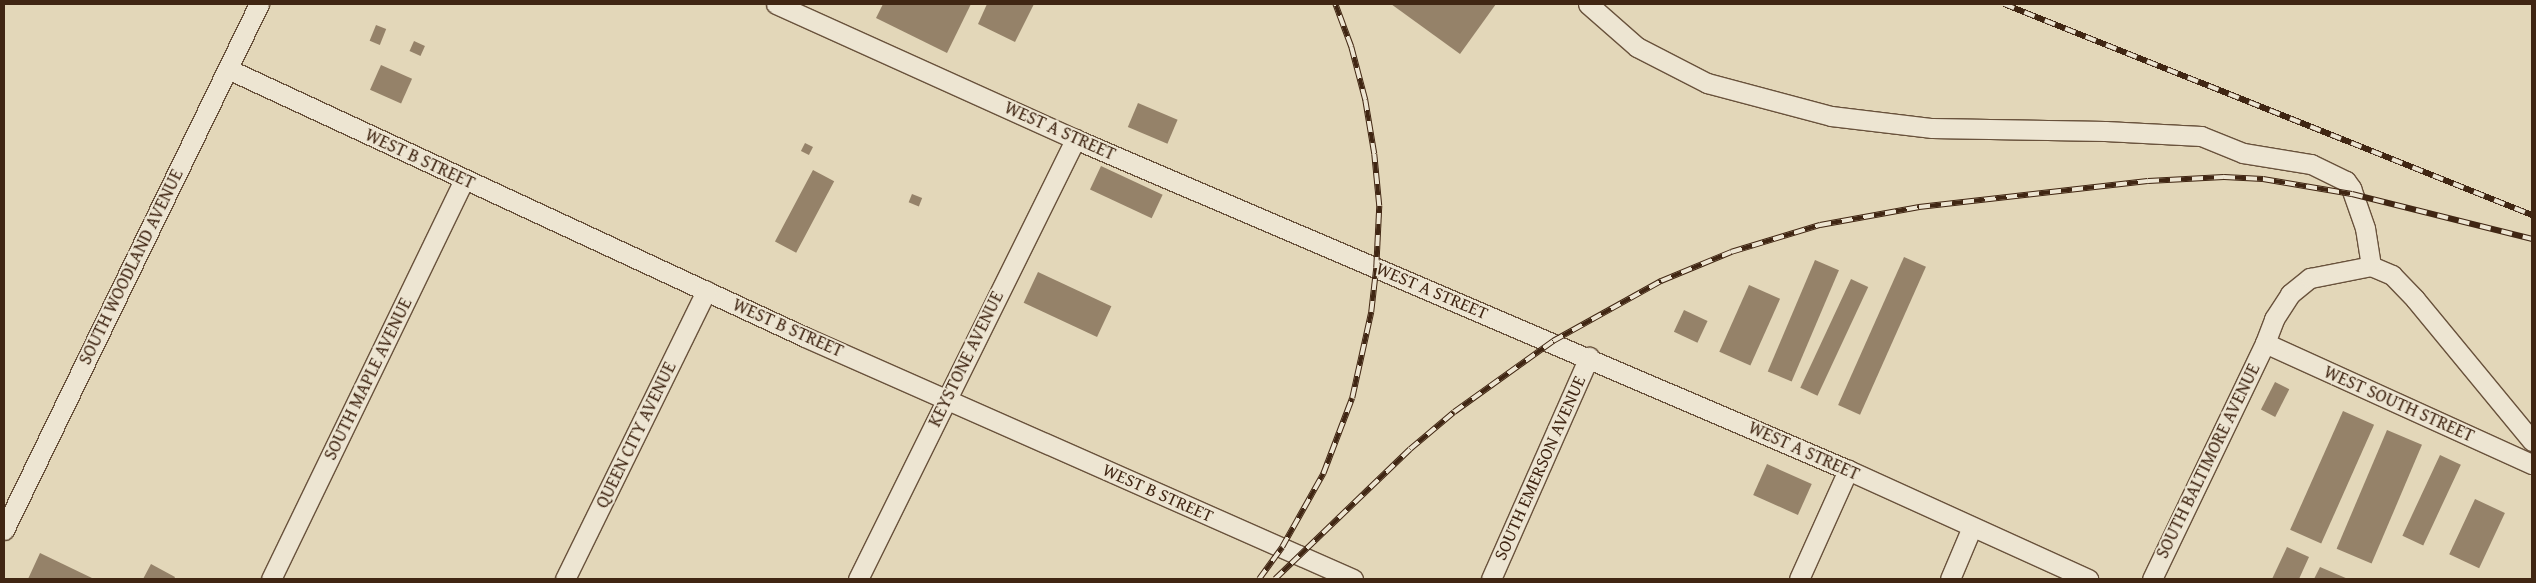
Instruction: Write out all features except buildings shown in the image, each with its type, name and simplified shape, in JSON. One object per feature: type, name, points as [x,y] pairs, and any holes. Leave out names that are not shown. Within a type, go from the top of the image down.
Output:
[{"type":"street","name":"SOUTH WOODLAND AVENUE","points":[[4,530],[259,4]]},
{"type":"street","name":"WEST A STREET","points":[[776,4],[1075,139],[1588,357],[1848,470],[2088,579]]},
{"type":"street","points":[[1588,4],[1637,47],[1707,83],[1830,116],[1932,128],[2105,131],[2200,136],[2243,153],[2311,164],[2346,181],[2351,188],[2365,228],[2372,266],[2392,275],[2415,299],[2532,441]]},
{"type":"street","name":"WEST B STREET","points":[[228,69],[706,291],[1353,579]]},
{"type":"street","name":"KEYSTONE AVENUE","points":[[858,579],[1075,139]]},
{"type":"street","name":"SOUTH MAPLE AVENUE","points":[[271,579],[464,179]]},
{"type":"street","name":"SOUTH BALTIMORE AVENUE","points":[[2152,579],[2265,343],[2274,319],[2290,294],[2310,278],[2372,266]]},
{"type":"street","name":"QUEEN CITY AVENUE","points":[[565,579],[706,291]]},
{"type":"street","name":"WEST SOUTH STREET","points":[[2265,343],[2532,464]]},
{"type":"street","name":"SOUTH EMERSON AVENUE","points":[[1491,579],[1588,357]]},
{"type":"street","points":[[1799,579],[1848,470]]},
{"type":"street","points":[[1950,579],[1972,527]]},
{"type":"railway","points":[[1259,579],[1282,547],[1323,474],[1352,398],[1371,312],[1376,268],[1379,206],[1374,154],[1365,100],[1351,47],[1335,4]]},
{"type":"railway","points":[[2004,4],[2532,215]]},
{"type":"railway","points":[[1275,579],[1410,449],[1454,412],[1553,341],[1661,281],[1731,252],[1820,225],[1919,207],[2148,181],[2224,177],[2263,179],[2352,194],[2532,239]]}]
